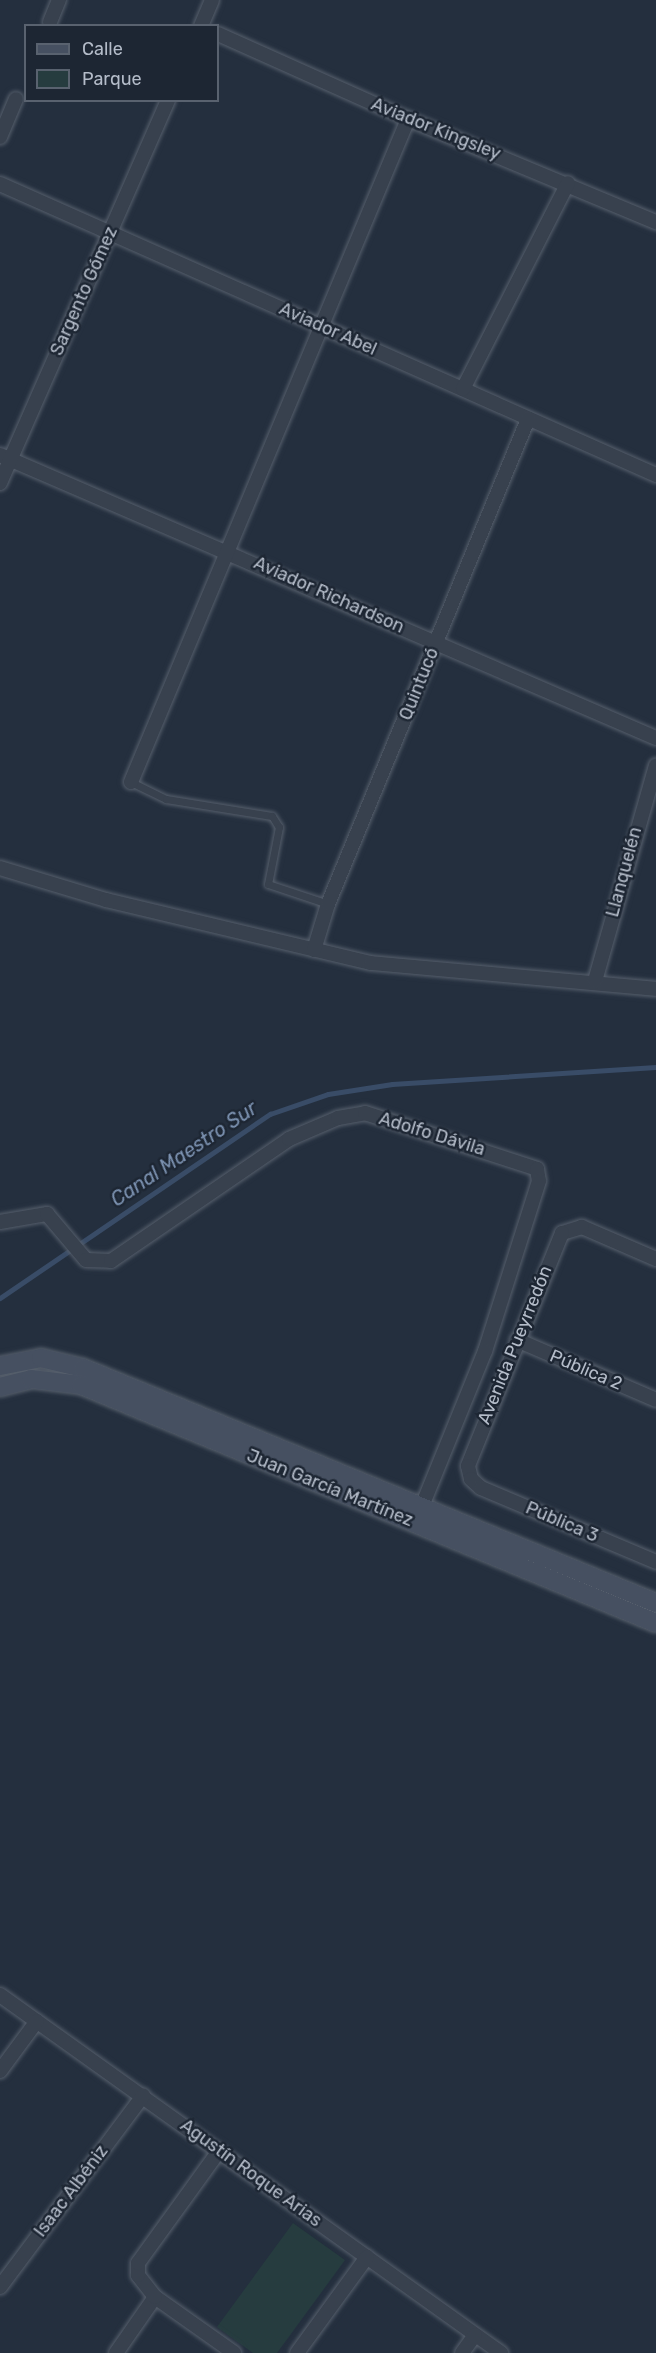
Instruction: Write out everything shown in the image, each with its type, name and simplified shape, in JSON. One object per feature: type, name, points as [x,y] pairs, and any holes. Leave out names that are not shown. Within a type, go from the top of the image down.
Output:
[{"type":"main road","name":"Juan García Martínez","points":[[0,1366],[41,1358],[83,1368],[423,1504],[656,1603]]},
{"type":"main road","name":"Juan García Martínez","points":[[0,1387],[31,1379],[81,1385],[656,1623]]},
{"type":"street","points":[[50,22],[59,0]]},
{"type":"street","points":[[202,24],[212,0]]},
{"type":"street","name":"Aviador Kingsley","points":[[219,34],[408,119],[568,183],[656,222]]},
{"type":"street","points":[[0,137],[16,99]]},
{"type":"street","name":"Sargento Gómez","points":[[0,483],[5,458],[167,102]]},
{"type":"street","points":[[131,782],[408,119]]},
{"type":"street","points":[[463,389],[568,183]]},
{"type":"street","name":"Aviador Abel","points":[[0,184],[656,474]]},
{"type":"street","name":"Quintucó","points":[[314,950],[328,904],[528,419]]},
{"type":"street","name":"Aviador Richardson","points":[[5,458],[228,551],[656,738]]},
{"type":"street","name":"Llanquelén","points":[[596,981],[656,765]]},
{"type":"street","points":[[0,868],[55,887],[314,950],[428,970],[596,981],[656,989]]},
{"type":"street","name":"Adolfo Dávila","points":[[0,1222],[47,1214],[79,1254],[97,1264],[111,1261],[289,1139],[338,1118],[365,1113],[390,1119],[537,1168],[539,1181],[485,1351],[423,1504]]},
{"type":"street","name":"Avenida Pueyrredón","points":[[471,1479],[470,1458],[558,1237],[566,1230],[582,1227],[656,1259]]},
{"type":"street","name":"Pública 2","points":[[517,1340],[656,1400]]},
{"type":"street","name":"Pública 3","points":[[471,1479],[488,1491],[656,1562]]},
{"type":"street","name":"Agustín Roque Arias","points":[[0,1995],[501,2353]]},
{"type":"street","points":[[0,2072],[37,2021]]},
{"type":"street","name":"Isaac Albéniz","points":[[0,2287],[143,2096]]},
{"type":"street","points":[[219,2151],[138,2263],[138,2275],[155,2297],[234,2353]]},
{"type":"street","points":[[297,2353],[367,2257]]},
{"type":"street","points":[[116,2353],[155,2297]]},
{"type":"street","points":[[462,2353],[475,2335]]},
{"type":"lane","points":[[131,782],[166,799],[272,816],[279,827],[268,884],[328,904]]},
{"type":"green space","points":[[293,2223],[345,2260],[277,2353],[253,2353],[217,2327]]},
{"type":"waterway","name":"Canal Maestro Sur","points":[[0,1298],[270,1114],[328,1094],[392,1084],[656,1067]]}]
